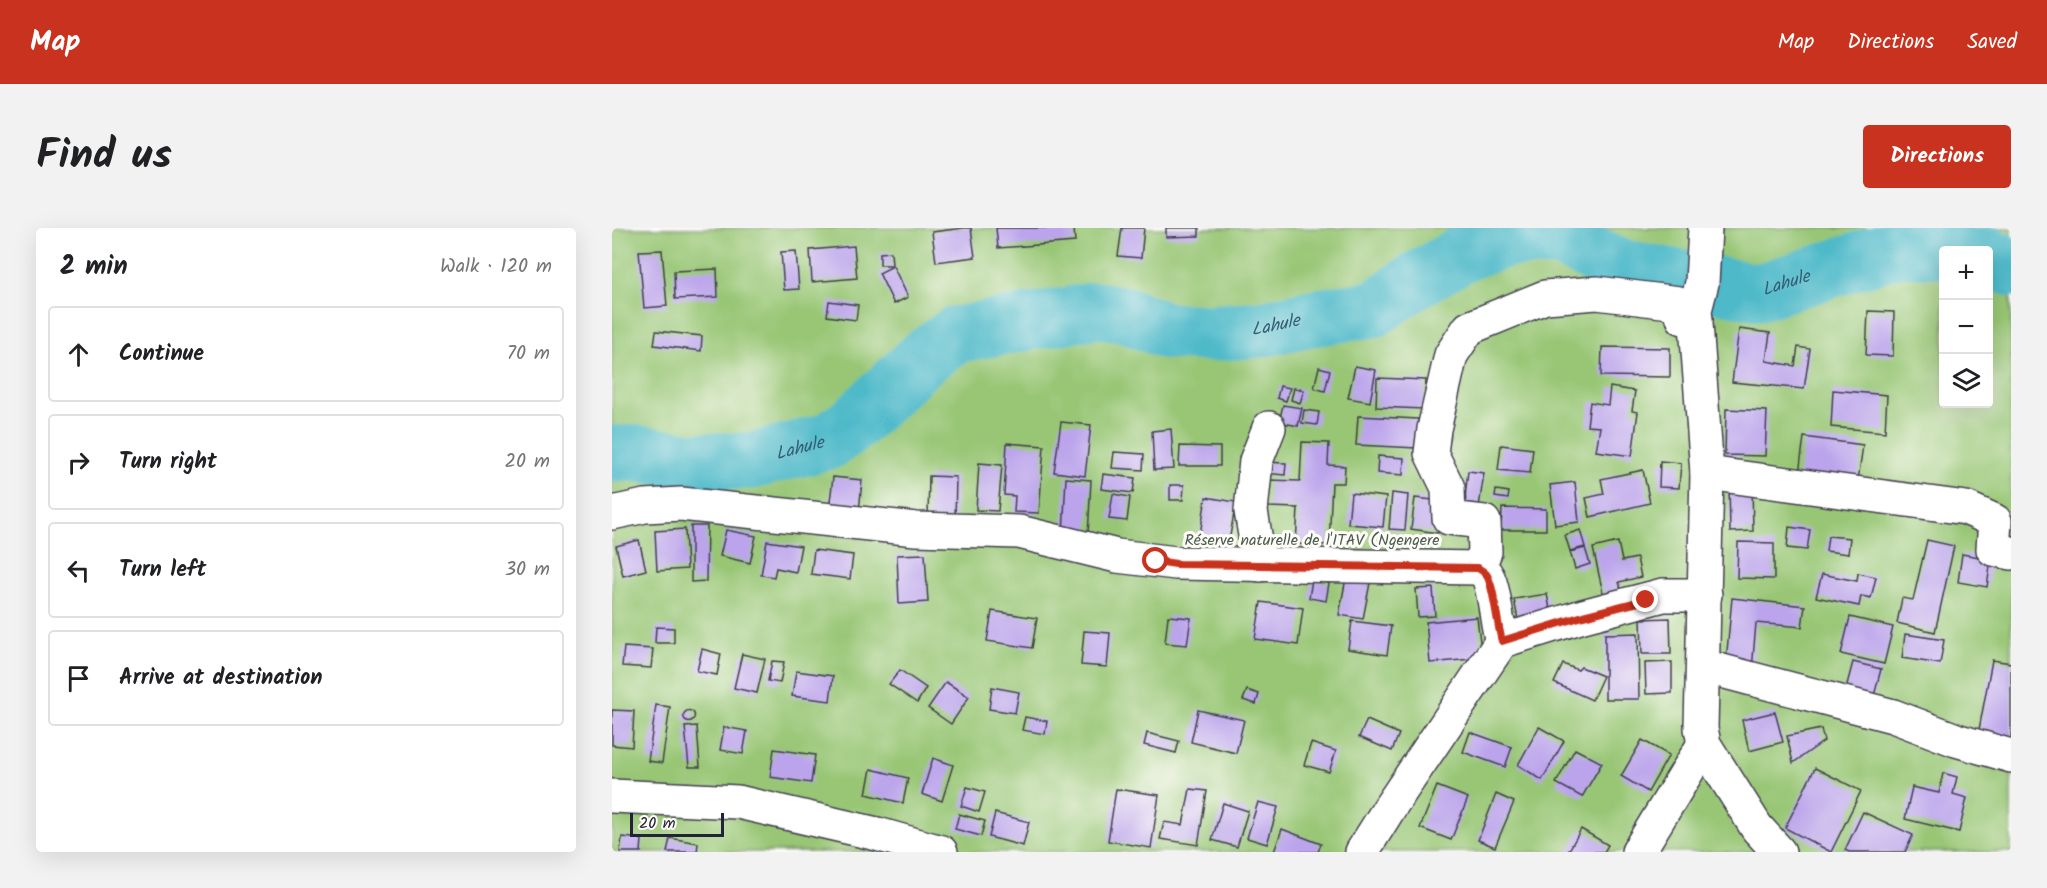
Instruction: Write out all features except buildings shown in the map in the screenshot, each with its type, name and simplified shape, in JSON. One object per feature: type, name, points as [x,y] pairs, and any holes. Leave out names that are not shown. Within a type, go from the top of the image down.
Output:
[{"type":"street","points":[[1705,231],[1702,283],[1695,315],[1707,473],[1701,728],[1704,744],[1757,828],[1779,852]]},
{"type":"street","points":[[1478,568],[1485,552],[1484,522],[1449,518],[1448,488],[1431,453],[1434,429],[1451,355],[1469,328],[1545,297],[1597,293],[1679,303],[1683,318],[1695,315]]},
{"type":"street","points":[[1260,565],[1251,511],[1256,461],[1269,428]]},
{"type":"street","points":[[1707,473],[1966,508],[1995,521],[1993,549],[2011,553]]},
{"type":"street","points":[[612,513],[645,506],[681,504],[915,529],[1019,532],[1117,556],[1176,564],[1478,568],[1486,574],[1502,641]]},
{"type":"street","points":[[1362,852],[1502,641],[1663,595],[1705,595]]},
{"type":"street","points":[[1703,666],[1893,716],[1956,740],[2011,756]]},
{"type":"street","points":[[1638,852],[1704,744]]},
{"type":"street","points":[[612,795],[738,802],[867,831],[941,852]]},
{"type":"green space","name":"Réserve naturelle de l'ITAV (Ngengere","points":[[612,228],[2011,228],[2011,852],[612,852]]},
{"type":"waterway","name":"Lahule","points":[[612,454],[632,453],[693,461],[752,461],[829,441],[854,423],[923,358],[955,335],[1097,310],[1126,315],[1167,331],[1210,333],[1261,329],[1311,318],[1374,309],[1418,279],[1468,251],[1511,238],[1559,239],[1624,268],[1759,292],[1898,248],[1939,249]]},
{"type":"waterway","name":"Lahule","points":[[1993,258],[2011,268]]},
{"type":"route","points":[[1156,561],[1176,564],[1465,566],[1478,568],[1486,574],[1502,641],[1583,616],[1646,600]]}]
